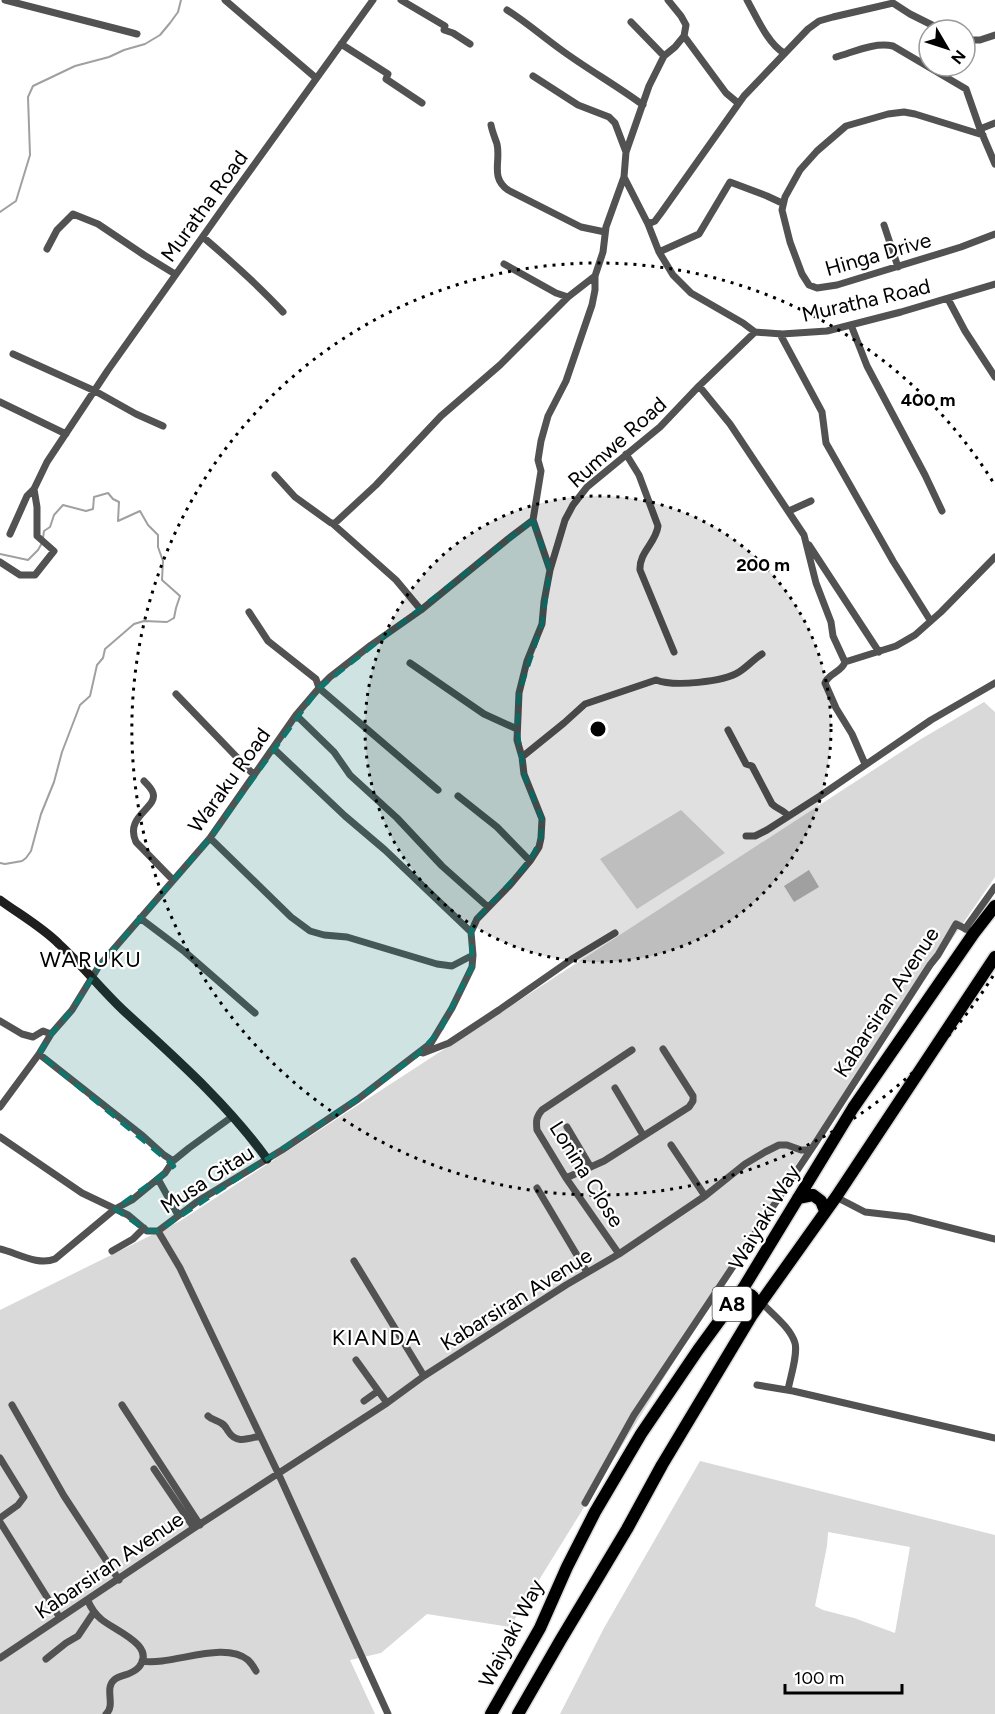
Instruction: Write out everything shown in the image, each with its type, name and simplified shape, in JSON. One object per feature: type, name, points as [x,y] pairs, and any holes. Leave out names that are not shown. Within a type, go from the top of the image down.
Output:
[{"type":"highway","name":"Waiyaki Way","points":[[491,1714],[540,1628],[595,1512],[641,1434],[738,1295],[853,1108],[970,931],[995,906]]},
{"type":"highway","name":"Waiyaki Way","points":[[518,1714],[679,1436],[759,1305],[836,1197],[995,957]]},
{"type":"highway","points":[[798,1198],[813,1195],[821,1201],[825,1211]]},
{"type":"highway","points":[[738,1295],[750,1294],[759,1305]]},
{"type":"street","points":[[5,0],[136,34]]},
{"type":"street","points":[[225,0],[316,78]]},
{"type":"street","name":"Muratha Road","points":[[10,534],[27,496],[34,489],[47,462],[95,391],[175,274],[372,0]]},
{"type":"street","points":[[401,0],[445,26],[444,30],[470,44]]},
{"type":"street","points":[[550,570],[533,520],[541,471],[538,460],[541,441],[549,416],[578,350],[592,305],[595,276],[603,252],[606,227],[624,177],[626,152],[649,86],[664,56],[684,36],[686,26],[668,0]]},
{"type":"street","points":[[747,0],[773,43],[778,50],[784,53]]},
{"type":"street","points":[[648,224],[655,221],[662,213],[738,103],[784,53],[819,21],[893,3],[920,18]]},
{"type":"street","points":[[507,10],[643,105]]},
{"type":"street","points":[[631,22],[664,56]]},
{"type":"street","points":[[977,40],[995,35]]},
{"type":"street","points":[[684,36],[726,93],[738,103]]},
{"type":"street","points":[[341,44],[388,74],[386,80],[422,103]]},
{"type":"street","points":[[837,57],[875,46],[893,46],[966,89],[995,164]]},
{"type":"street","points":[[533,76],[578,105],[609,117],[620,133],[626,152]]},
{"type":"street","points":[[659,252],[699,234],[730,182],[782,203],[800,170],[846,126],[904,112],[981,132],[995,123]]},
{"type":"street","points":[[491,125],[497,144],[498,177],[501,185],[581,226],[605,232]]},
{"type":"street","name":"Muratha Road","points":[[624,177],[648,224],[659,252],[673,276],[691,293],[755,332],[780,334],[827,331],[995,284]]},
{"type":"street","name":"Hinga Drive","points":[[782,203],[790,242],[802,274],[809,285],[818,288],[898,267],[995,234]]},
{"type":"street","points":[[46,249],[57,230],[73,214],[98,224],[175,274]]},
{"type":"street","points":[[884,225],[898,267]]},
{"type":"street","points":[[203,237],[242,273],[252,279],[284,312]]},
{"type":"street","points":[[504,264],[556,293],[568,297]]},
{"type":"street","points":[[333,524],[376,484],[441,416],[500,365],[568,297],[595,276]]},
{"type":"street","points":[[948,299],[965,331],[995,377]]},
{"type":"street","points":[[851,325],[867,366],[942,511]]},
{"type":"street","name":"Rumwe Road","points":[[522,757],[517,740],[519,693],[523,674],[542,624],[550,570],[565,520],[573,505],[587,487],[660,427],[755,332]]},
{"type":"street","points":[[780,334],[822,412],[826,443],[893,561],[930,620]]},
{"type":"street","points":[[13,354],[95,391],[163,426]]},
{"type":"street","points":[[699,386],[730,424],[789,511],[879,652]]},
{"type":"street","points":[[0,402],[66,435]]},
{"type":"street","points":[[626,454],[639,475],[658,526],[657,534],[641,558],[640,570],[675,652]]},
{"type":"street","points":[[275,475],[295,497],[333,524],[396,580],[421,610]]},
{"type":"street","points":[[0,562],[20,575],[35,575],[54,551],[37,536],[37,507],[34,489]]},
{"type":"street","points":[[789,511],[811,501]]},
{"type":"street","name":"Waraku Road","points":[[0,1107],[51,1034],[72,1010],[99,966],[210,838],[296,715],[319,688],[330,677],[421,610],[533,520]]},
{"type":"street","points":[[806,540],[816,583],[828,611],[833,636],[845,663]]},
{"type":"street","points":[[865,764],[852,734],[836,708],[825,683],[826,679],[845,663],[896,646],[915,635],[995,557]]},
{"type":"street","points":[[249,612],[268,641],[316,680],[319,688],[438,790]]},
{"type":"street","points":[[273,748],[471,932],[477,919],[510,885],[539,847],[542,819],[524,774],[522,757],[585,704],[656,680],[682,684],[727,676],[738,672],[762,654]]},
{"type":"street","points":[[410,663],[484,714],[517,729]]},
{"type":"street","points":[[746,836],[755,836],[789,816],[931,720],[995,683]]},
{"type":"street","points":[[176,694],[254,775]]},
{"type":"street","points":[[296,715],[334,752],[350,775],[397,818],[441,866],[488,907]]},
{"type":"street","points":[[728,730],[746,764],[752,766],[772,804],[789,816]]},
{"type":"street","points":[[144,781],[154,796],[134,824],[133,836],[136,842],[173,880]]},
{"type":"street","points":[[458,796],[497,827],[530,861]]},
{"type":"street","points":[[210,838],[291,917],[310,931],[347,937],[437,964],[452,966],[473,955]]},
{"type":"street","points":[[970,931],[995,886]]},
{"type":"street","points":[[0,900],[58,943],[103,991],[180,1061],[233,1116],[267,1159]]},
{"type":"street","points":[[140,918],[185,952],[255,1013]]},
{"type":"street","name":"Kabarsiran Avenue","points":[[0,1658],[279,1475],[424,1376],[619,1254],[705,1196],[745,1164],[774,1146],[787,1145],[801,1150],[810,1150],[956,924],[970,931]]},
{"type":"street","name":"Musa Gitau","points":[[388,1714],[279,1475],[180,1268],[158,1231],[198,1201],[358,1099],[431,1043],[441,1029],[472,967],[471,932]]},
{"type":"street","points":[[417,1055],[449,1042],[572,959],[615,933]]},
{"type":"street","points":[[0,1021],[22,1034],[33,1037],[43,1031],[51,1034]]},
{"type":"street","name":"Lonina Close","points":[[619,1254],[566,1178],[537,1130],[536,1122],[542,1110],[632,1050]]},
{"type":"street","points":[[566,1178],[604,1161],[689,1107],[693,1101],[693,1095],[663,1050]]},
{"type":"street","points":[[39,1054],[173,1161]]},
{"type":"street","points":[[615,1088],[643,1135]]},
{"type":"street","points":[[0,1249],[49,1262],[63,1254],[115,1209],[132,1200],[165,1173],[173,1161],[233,1116]]},
{"type":"street","points":[[567,1127],[590,1166]]},
{"type":"street","points":[[0,1137],[82,1193],[128,1215],[147,1231],[158,1231]]},
{"type":"street","points":[[671,1145],[705,1196]]},
{"type":"street","points":[[585,1503],[634,1415],[810,1150],[823,1157]]},
{"type":"street","points":[[158,1179],[178,1215]]},
{"type":"street","points":[[537,1188],[587,1272]]},
{"type":"street","points":[[836,1197],[865,1212],[908,1217],[995,1239]]},
{"type":"street","points":[[112,1251],[133,1239],[144,1228]]},
{"type":"street","points":[[354,1261],[424,1376]]},
{"type":"street","points":[[759,1305],[783,1324],[795,1344],[788,1390]]},
{"type":"street","points":[[356,1360],[387,1403]]},
{"type":"street","points":[[757,1385],[788,1390],[995,1438]]},
{"type":"street","points":[[364,1401],[378,1391]]},
{"type":"street","points":[[122,1404],[197,1527]]},
{"type":"street","points":[[12,1405],[64,1496],[119,1580]]},
{"type":"street","points":[[208,1416],[222,1423],[231,1436],[237,1439],[244,1440],[260,1436]]},
{"type":"street","points":[[0,1458],[24,1497],[0,1520],[60,1618]]},
{"type":"street","points":[[154,1469],[197,1527]]},
{"type":"street","points":[[87,1601],[100,1619],[134,1639],[141,1651],[142,1661],[138,1669],[131,1674],[116,1678],[110,1687],[111,1707],[106,1714]]},
{"type":"street","points":[[46,1659],[78,1635],[94,1612]]},
{"type":"street","points":[[142,1661],[154,1663],[201,1654],[225,1653],[244,1657],[250,1661],[256,1671]]},
{"type":"highlighted area","points":[[533,520],[550,570],[542,624],[519,693],[517,729],[524,774],[542,819],[541,838],[530,861],[477,919],[471,932],[472,967],[441,1029],[417,1055],[358,1099],[158,1231],[147,1231],[115,1209],[174,1166],[39,1054],[51,1034],[72,1010],[99,966],[210,838],[319,688]]},
{"type":"shaded area","points":[[984,702],[995,712],[995,877],[795,1166],[510,1627],[427,1614],[381,1653],[350,1660],[375,1714],[0,1714],[0,1310],[180,1221],[921,739]]},
{"type":"shaded area","points":[[681,810],[725,853],[637,909],[600,859]]},
{"type":"shaded area","points":[[809,870],[819,887],[794,902],[784,886]]},
{"type":"shaded area","points":[[700,1461],[995,1535],[995,1714],[560,1714],[604,1628]],"holes":[[[828,1532],[910,1547],[895,1633],[815,1606]]]},
{"type":"waterway","points":[[0,212],[16,201],[30,155],[28,97],[33,86],[75,66],[145,44],[160,35],[170,23],[178,12],[181,0]]},
{"type":"waterway","points":[[0,863],[22,861],[31,851],[62,752],[80,705],[90,696],[97,665],[103,658],[105,649],[134,624],[144,621],[167,622],[174,618],[180,596],[162,580],[163,561],[158,547],[158,535],[148,525],[140,511],[118,521],[119,502],[108,493],[94,497],[93,509],[86,511],[63,505],[54,515],[50,527],[44,531],[43,538]]},
{"type":"waterway","points":[[0,554],[28,560],[42,543]]},
{"type":"district","name":"WARUKU","points":[[91,959]]},
{"type":"district","name":"KIANDA","points":[[377,1337]]}]
